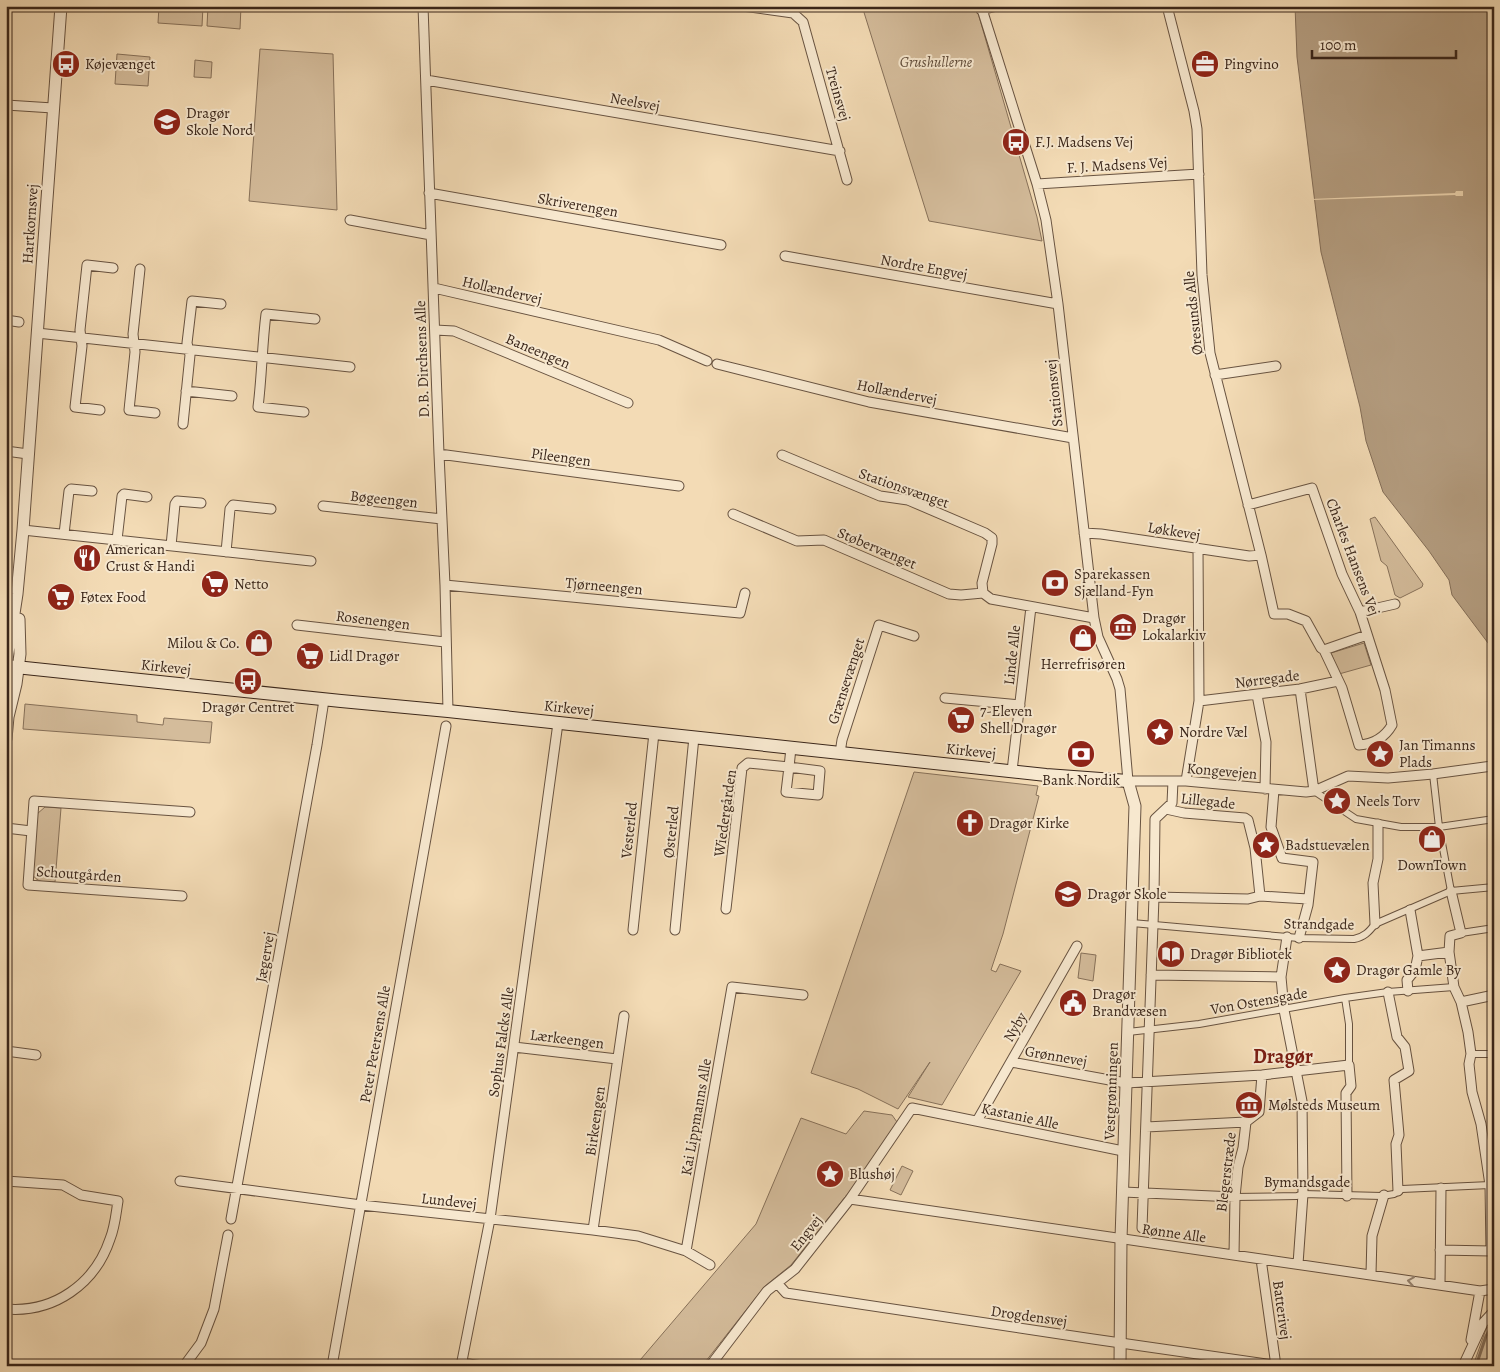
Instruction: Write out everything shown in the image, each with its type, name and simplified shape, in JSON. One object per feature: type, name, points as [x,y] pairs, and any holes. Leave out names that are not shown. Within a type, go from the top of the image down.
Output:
[{"type":"main road","name":"Kirkevej","points":[[10,666],[1012,771],[1128,781]]},
{"type":"street","name":"Hartkornsvej","points":[[6,740],[7,711],[16,684],[10,666],[20,651],[18,594],[61,6]]},
{"type":"street","name":"D.B. Dirchsens Alle","points":[[423,6],[448,711]]},
{"type":"street","name":"Treinsvej","points":[[743,6],[793,14],[803,22],[847,180]]},
{"type":"street","points":[[981,8],[997,6]]},
{"type":"street","name":"Øresunds Alle","points":[[1168,6],[1197,129],[1202,275],[1206,328],[1215,375],[1261,555],[1274,614],[1288,614],[1306,621],[1324,650]]},
{"type":"street","name":"Stationsvej","points":[[981,8],[1037,184],[1046,220],[1058,304],[1094,618],[1098,637],[1120,689],[1128,781]]},
{"type":"street","name":"Neelsvej","points":[[426,80],[840,151]]},
{"type":"street","points":[[6,105],[53,108]]},
{"type":"street","name":"F. J. Madsens Vej","points":[[1037,184],[1199,174]]},
{"type":"street","name":"Skriverengen","points":[[430,193],[721,245]]},
{"type":"street","points":[[350,220],[432,235]]},
{"type":"street","name":"Nordre Engvej","points":[[785,256],[1058,304]]},
{"type":"street","points":[[100,410],[74,407],[82,346],[80,330],[87,265],[113,268]]},
{"type":"street","points":[[140,269],[133,334],[135,352],[128,410],[155,413]]},
{"type":"street","name":"Hollændervej","points":[[434,288],[659,340],[707,361]]},
{"type":"street","points":[[183,424],[189,350],[187,343],[192,301],[221,304]]},
{"type":"street","points":[[304,412],[258,407],[263,366],[261,351],[266,314],[316,319]]},
{"type":"street","points":[[6,320],[19,322]]},
{"type":"street","name":"Baneengen","points":[[435,330],[454,331],[628,403]]},
{"type":"street","points":[[37,333],[350,368]]},
{"type":"street","name":"Hollændervej","points":[[717,364],[869,402],[1073,438]]},
{"type":"street","points":[[1215,375],[1276,366]]},
{"type":"street","points":[[186,391],[232,396]]},
{"type":"street","points":[[6,451],[28,454]]},
{"type":"street","name":"Pileengen","points":[[439,454],[679,486]]},
{"type":"street","name":"Stationsvænget","points":[[782,455],[880,496],[908,500],[985,533],[992,538],[992,544],[982,583],[983,593]]},
{"type":"street","name":"Charles Hansens Vej","points":[[1248,506],[1312,488],[1342,574],[1360,612],[1386,690],[1392,725],[1382,737],[1367,744],[1359,745],[1342,688],[1338,681]]},
{"type":"street","points":[[64,534],[69,491],[71,489],[92,491]]},
{"type":"street","points":[[117,540],[122,496],[124,494],[147,497]]},
{"type":"street","points":[[171,546],[175,504],[177,501],[201,503]]},
{"type":"street","points":[[226,552],[230,509],[233,505],[272,509]]},
{"type":"street","name":"Bøgeengen","points":[[323,506],[442,519]]},
{"type":"street","name":"Støbervænget","points":[[733,514],[797,541],[824,540],[949,594],[983,593]]},
{"type":"street","points":[[23,530],[311,561]]},
{"type":"street","name":"Løkkevej","points":[[1084,533],[1249,556],[1261,555]]},
{"type":"street","points":[[1186,781],[1199,701],[1198,549]]},
{"type":"street","name":"Tjørneengen","points":[[445,585],[740,613],[744,593]]},
{"type":"street","points":[[983,593],[991,599],[1094,618]]},
{"type":"street","points":[[1360,612],[1395,604]]},
{"type":"street","name":"Linde Alle","points":[[1012,771],[1031,607]]},
{"type":"street","name":"Rosenengen","points":[[297,625],[446,642]]},
{"type":"street","name":"Grænsevænget","points":[[840,753],[842,740],[879,625],[914,636]]},
{"type":"street","points":[[1338,681],[1324,650],[1367,635]]},
{"type":"street","name":"Nørregade","points":[[1199,701],[1300,689],[1338,681]]},
{"type":"street","points":[[1300,689],[1314,791],[1356,819],[1378,824],[1401,827],[1440,827],[1494,819]]},
{"type":"street","points":[[1257,695],[1266,742],[1271,827],[1282,858],[1313,862],[1308,899],[1299,938]]},
{"type":"street","name":"Linde Alle","points":[[945,698],[1020,706]]},
{"type":"street","name":"Jægervej","points":[[231,1219],[324,700]]},
{"type":"street","name":"Sophus Falcks Alle","points":[[482,1366],[462,1364],[490,1219],[558,723]]},
{"type":"street","name":"Peter Petersens Alle","points":[[332,1366],[446,726]]},
{"type":"street","name":"Vesterled","points":[[633,930],[654,733]]},
{"type":"street","name":"Østerled","points":[[675,930],[694,737]]},
{"type":"street","name":"Wiedergården","points":[[726,909],[742,768],[748,763],[789,767],[820,771],[818,796],[786,792],[789,767],[791,748]]},
{"type":"street","name":"Kongevejen","points":[[1128,781],[1186,781],[1306,792],[1314,791],[1348,776],[1388,778],[1493,767]]},
{"type":"street","points":[[1433,774],[1451,891],[1461,933]]},
{"type":"street","name":"Vestgrønningen","points":[[1120,1366],[1123,1151],[1135,806],[1128,781]]},
{"type":"street","points":[[1142,1228],[1150,1031],[1155,819],[1172,802],[1173,781]]},
{"type":"street","name":"Schoutgården","points":[[182,896],[28,885],[31,831],[34,801],[190,812]]},
{"type":"street","name":"Lillegade","points":[[1166,809],[1184,813],[1244,818],[1248,820],[1255,848],[1260,896]]},
{"type":"street","points":[[1375,924],[1373,883],[1378,859],[1378,824]]},
{"type":"street","points":[[6,828],[31,831]]},
{"type":"street","name":"Strandgade","points":[[1132,923],[1299,938],[1354,939],[1362,937],[1375,924],[1451,891],[1494,887]]},
{"type":"street","points":[[1154,897],[1248,899],[1260,896],[1308,899]]},
{"type":"street","points":[[1408,991],[1407,980],[1414,970],[1418,956],[1410,910]]},
{"type":"street","points":[[1440,1250],[1491,1251],[1490,1185],[1481,1124],[1472,1092],[1469,1064],[1471,1054],[1468,1032],[1461,1002],[1454,987],[1449,952],[1450,936],[1494,928]]},
{"type":"street","points":[[1287,937],[1281,977],[1284,1010],[1302,1101],[1303,1194],[1298,1264]]},
{"type":"street","name":"Nyby","points":[[976,1121],[1077,946]]},
{"type":"street","points":[[1418,956],[1449,952]]},
{"type":"street","points":[[1151,975],[1281,977]]},
{"type":"street","name":"Kai Lippmanns Alle","points":[[686,1251],[732,987],[803,995]]},
{"type":"street","name":"Von Ostensgade","points":[[1128,1032],[1199,1024],[1388,992],[1454,987]]},
{"type":"street","points":[[1388,992],[1397,1037],[1405,1047],[1409,1071],[1394,1080],[1400,1135],[1396,1144],[1398,1191]]},
{"type":"street","points":[[1461,1002],[1494,995]]},
{"type":"street","points":[[1345,998],[1349,1024],[1351,1086],[1346,1093],[1348,1196]]},
{"type":"street","name":"Birkeengen","points":[[593,1230],[624,1016]]},
{"type":"street","name":"Lærkeengen","points":[[514,1047],[617,1059]]},
{"type":"street","points":[[6,1052],[36,1055]]},
{"type":"street","points":[[1471,1054],[1494,1054]]},
{"type":"street","name":"Grønnevej","points":[[1011,1062],[1126,1083],[1262,1074],[1349,1065]]},
{"type":"street","points":[[1146,1126],[1246,1122],[1259,1112],[1262,1074]]},
{"type":"street","name":"Kastanie Alle","points":[[912,1108],[1123,1151]]},
{"type":"street","name":"Engvej","points":[[710,1366],[767,1291],[795,1269],[850,1199],[912,1108]]},
{"type":"street","name":"Blegerstræde","points":[[1234,1255],[1235,1196],[1246,1122]]},
{"type":"street","points":[[6,1181],[63,1185],[80,1195],[118,1201],[110,1239],[87,1280],[65,1297],[20,1310],[6,1309]]},
{"type":"street","name":"Lundevej","points":[[180,1181],[361,1205],[638,1236],[686,1251],[710,1265]]},
{"type":"street","name":"Bymandsgade","points":[[1123,1192],[1235,1196],[1297,1196],[1303,1194],[1348,1196],[1394,1194],[1402,1189],[1490,1185]]},
{"type":"street","points":[[1440,1285],[1441,1188]]},
{"type":"street","points":[[1371,1274],[1372,1236],[1384,1195]]},
{"type":"street","name":"Rønne Alle","points":[[850,1199],[1480,1291],[1494,1289]]},
{"type":"street","points":[[184,1366],[201,1343],[214,1309],[228,1234]]},
{"type":"street","name":"Batterivej","points":[[1261,1259],[1278,1365]]},
{"type":"street","name":"Drogdensvej","points":[[777,1283],[786,1293],[1278,1365]]},
{"type":"street","points":[[1469,1350],[1480,1291]]},
{"type":"street","points":[[1463,1366],[1483,1323],[1494,1310]]},
{"type":"street","name":"Vestgrønningen","points":[[1115,1366],[1119,1343]]},
{"type":"green space","points":[[159,6],[203,6],[202,26],[158,23]]},
{"type":"green space","points":[[208,6],[241,6],[240,29],[207,26]]},
{"type":"green space","name":"Grushullerne","points":[[862,6],[976,6],[1037,217],[1042,241],[929,221]]},
{"type":"green space","points":[[260,49],[333,54],[337,210],[249,201]]},
{"type":"green space","points":[[117,54],[150,57],[148,86],[115,84]]},
{"type":"green space","points":[[195,60],[212,62],[211,78],[194,77]]},
{"type":"green space","points":[[1375,517],[1423,584],[1422,587],[1400,598],[1395,595],[1387,566],[1381,561],[1370,519]]},
{"type":"green space","points":[[1364,643],[1371,665],[1339,674],[1331,653]]},
{"type":"green space","points":[[25,704],[137,715],[137,722],[163,725],[164,718],[212,722],[210,743],[23,729]]},
{"type":"green space","name":"Dragør Kirke","points":[[914,772],[1038,786],[1036,795],[1039,796],[1003,934],[991,970],[996,972],[1000,964],[1021,971],[942,1105],[908,1097],[930,1062],[898,1109],[858,1089],[811,1073]]},
{"type":"green space","points":[[45,807],[61,808],[55,882],[38,880],[32,873],[37,814]]},
{"type":"green space","points":[[1081,953],[1096,955],[1093,981],[1078,978]]},
{"type":"green space","points":[[864,1111],[892,1115],[897,1122],[850,1191],[791,1265],[765,1286],[702,1366],[635,1366],[756,1224],[801,1118],[846,1134]]},
{"type":"green space","points":[[902,1166],[913,1171],[901,1195],[890,1190]]},
{"type":"green space","points":[[1494,1319],[1494,1366],[1473,1366],[1486,1329]]},
{"type":"shaded area","points":[[1295,6],[1494,6],[1494,651],[1452,595],[1449,580],[1429,551],[1383,492],[1366,441],[1360,407],[1321,252],[1297,57]]},
{"type":"pier","points":[[1456,191],[1463,191],[1463,196],[1311,200],[1455,193]]},
{"type":"waterway","points":[[1476,1366],[1486,1336],[1494,1323]]},
{"type":"place","name":"Køjevænget","points":[[66,64]]},
{"type":"place","name":"Pingvino","points":[[1205,64]]},
{"type":"place","name":"Dragør Skole Nord","points":[[167,122]]},
{"type":"place","name":"F.J. Madsens Vej","points":[[1016,142]]},
{"type":"place","name":"American Crust & Handi","points":[[87,558]]},
{"type":"place","name":"Sparekassen Sjælland-Fyn","points":[[1055,583]]},
{"type":"place","name":"Netto","points":[[215,584]]},
{"type":"place","name":"Føtex Food","points":[[61,597]]},
{"type":"place","name":"Dragør Lokalarkiv","points":[[1123,627]]},
{"type":"place","name":"Herrefrisøren","points":[[1083,638]]},
{"type":"place","name":"Milou & Co.","points":[[259,643]]},
{"type":"place","name":"Lidl Dragør","points":[[310,656]]},
{"type":"place","name":"Dragør Centret","points":[[248,681]]},
{"type":"place","name":"7-Eleven Shell Dragør","points":[[961,720]]},
{"type":"place","name":"Nordre Væl","points":[[1160,732]]},
{"type":"place","name":"Bank Nordik","points":[[1081,754]]},
{"type":"place","name":"Jan Timanns Plads","points":[[1380,754]]},
{"type":"place","name":"Neels Torv","points":[[1337,801]]},
{"type":"place","name":"Dragør Kirke","points":[[970,823]]},
{"type":"place","name":"DownTown","points":[[1432,839]]},
{"type":"place","name":"Badstuevælen","points":[[1266,845]]},
{"type":"place","name":"Dragør Skole","points":[[1068,894]]},
{"type":"place","name":"Dragør Bibliotek","points":[[1171,954]]},
{"type":"place","name":"Dragør Gamle By","points":[[1337,970]]},
{"type":"place","name":"Dragør Brandvæsen","points":[[1073,1003]]},
{"type":"place","name":"Mølsteds Museum","points":[[1249,1105]]},
{"type":"place","name":"Blushøj","points":[[830,1174]]},
{"type":"district","name":"Dragør","points":[[1283,1056]]}]
